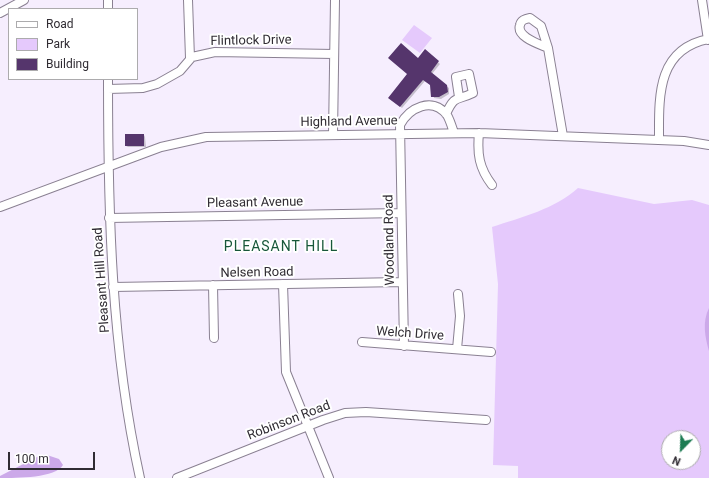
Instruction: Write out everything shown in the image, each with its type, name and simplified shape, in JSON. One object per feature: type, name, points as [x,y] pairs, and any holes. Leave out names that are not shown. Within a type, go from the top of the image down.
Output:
[{"type":"street","points":[[9,8],[24,0]]},
{"type":"street","points":[[108,89],[137,89],[157,84],[180,71],[190,58],[188,0]]},
{"type":"street","points":[[333,135],[335,0]]},
{"type":"street","points":[[659,140],[659,97],[667,70],[684,49],[695,43],[708,40],[702,0]]},
{"type":"street","points":[[548,48],[563,136]]},
{"type":"street","name":"Flintlock Drive","points":[[190,58],[225,51],[334,54]]},
{"type":"street","name":"Pleasant Hill Road","points":[[108,80],[109,218],[113,287],[126,409],[140,478]]},
{"type":"street","points":[[446,114],[452,103],[459,97]]},
{"type":"street","points":[[400,133],[400,125],[404,119],[418,107],[424,105],[433,106],[446,114],[454,133]]},
{"type":"street","name":"Highland Avenue","points":[[0,207],[162,147],[200,138],[400,133],[479,133],[659,140],[694,142],[709,145]]},
{"type":"street","name":"Woodland Road","points":[[400,133],[404,346]]},
{"type":"street","points":[[479,133],[478,159],[485,175],[492,185]]},
{"type":"street","name":"Pleasant Avenue","points":[[109,218],[401,213]]},
{"type":"street","name":"Nelsen Road","points":[[113,287],[402,282]]},
{"type":"street","points":[[283,284],[286,372],[329,478]]},
{"type":"street","points":[[213,286],[214,338]]},
{"type":"street","name":"Welch Drive","points":[[457,350],[460,316],[458,294]]},
{"type":"street","name":"Welch Drive","points":[[362,342],[491,352]]},
{"type":"street","name":"Robinson Road","points":[[177,478],[334,416],[356,412],[486,420]]},
{"type":"green space","points":[[414,25],[432,38],[420,53],[402,40]]},
{"type":"green space","points":[[578,188],[654,204],[692,200],[709,205],[709,478],[518,478],[518,466],[493,465],[498,284],[492,227],[538,212],[559,202]]},
{"type":"shaded area","points":[[709,308],[709,351],[705,335],[705,319]]},
{"type":"shaded area","points":[[47,455],[59,459],[63,465],[53,473],[44,475],[0,478],[0,476],[39,456]]},
{"type":"building","points":[[401,43],[418,58],[425,49],[439,61],[431,72],[447,85],[448,92],[439,97],[431,97],[430,85],[423,80],[400,107],[388,98],[407,74],[388,58]]},
{"type":"building","points":[[125,134],[144,134],[144,146],[125,146]]},
{"type":"district","name":"PLEASANT HILL","points":[[281,247]]}]
